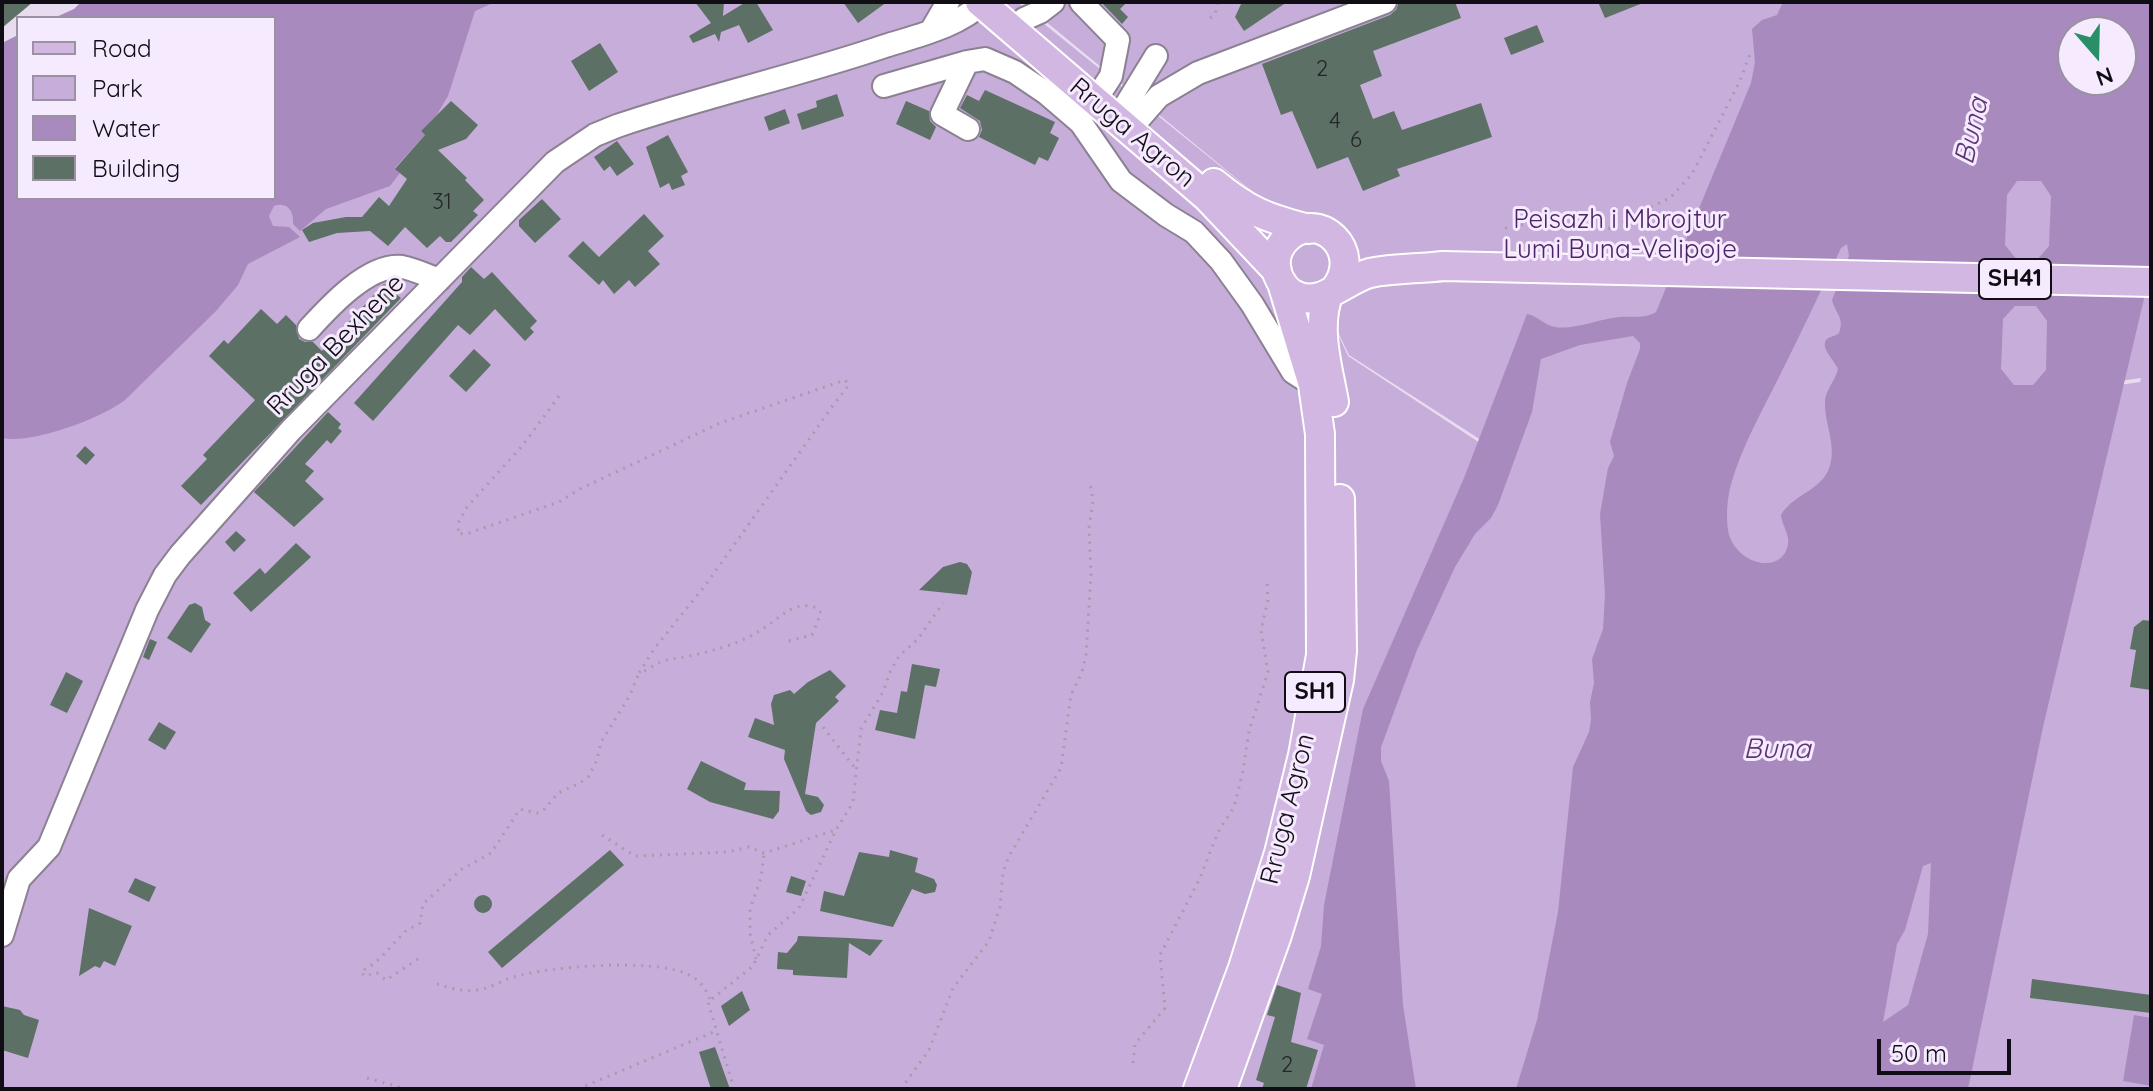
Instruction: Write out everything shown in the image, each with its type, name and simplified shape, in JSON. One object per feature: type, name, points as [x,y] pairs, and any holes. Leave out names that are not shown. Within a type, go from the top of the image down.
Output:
[{"type":"main road","name":"Rruga Agron","points":[[995,6],[1235,201],[1277,222],[1309,229]]},
{"type":"main road","name":"Rruga Agron","points":[[995,6],[1064,77],[1207,197],[1279,277],[1313,385],[1320,434],[1321,655],[1318,680],[1279,853],[1243,968],[1198,1089]]},
{"type":"main road","points":[[1309,229],[1326,232],[1339,243],[1346,258],[1346,267],[1332,291],[1315,298],[1300,297],[1279,277],[1276,258],[1281,245],[1296,232],[1309,229]]},
{"type":"main road","name":"SH41","points":[[1339,243],[1378,256],[1431,260],[1443,266]]},
{"type":"main road","name":"SH41","points":[[1332,291],[1367,274],[1443,266],[2151,282]]},
{"type":"main road","name":"Rruga Agron","points":[[1222,1089],[1295,876],[1339,680],[1342,651],[1339,457],[1337,418],[1323,324],[1325,303],[1332,291]]},
{"type":"street","points":[[931,31],[948,2]]},
{"type":"street","name":"Rruga Bexhene","points":[[2,935],[14,888],[25,871],[49,847],[138,629],[165,575],[197,534],[291,430],[555,162],[595,135],[640,118],[764,84],[931,31],[995,6],[1040,12],[1053,2]]},
{"type":"street","points":[[1081,2],[1118,40],[1111,76],[1102,90]]},
{"type":"street","points":[[1131,114],[1198,73],[1385,2]]},
{"type":"street","points":[[1131,114],[1156,56]]},
{"type":"street","points":[[884,86],[985,59],[1015,72],[1058,102],[1081,123],[1121,181],[1194,232],[1221,261],[1252,304],[1293,372],[1313,385]]},
{"type":"street","points":[[967,62],[942,114],[968,129]]},
{"type":"street","points":[[309,329],[365,278],[384,270],[401,267],[439,280]]},
{"type":"path","points":[[1210,18],[1215,14],[1218,2]]},
{"type":"path","points":[[1505,228],[1557,223],[1606,229],[1618,226],[1670,198],[1692,174],[1739,83],[1750,54]]},
{"type":"path","points":[[418,959],[386,980],[377,973],[364,976],[361,971],[377,964],[384,951],[398,941],[405,931],[420,923],[423,904],[435,892],[472,862],[495,849],[502,833],[520,809],[537,813],[543,811],[558,793],[589,776],[604,737],[654,649],[707,583],[766,496],[849,385],[845,380],[839,381],[720,423],[554,504],[458,534],[457,528],[464,512],[523,445],[559,396]]},
{"type":"path","points":[[901,1089],[929,1050],[953,988],[989,941],[1000,907],[1003,872],[1009,856],[1061,768],[1071,695],[1086,655],[1091,575],[1089,528],[1093,501],[1090,483]]},
{"type":"path","points":[[1133,1063],[1138,1039],[1165,1008],[1160,955],[1238,795],[1249,731],[1268,672],[1261,636],[1268,600],[1267,583]]},
{"type":"path","points":[[710,999],[748,971],[757,960],[768,935],[803,901],[852,802],[861,729],[883,692],[899,656],[918,639],[943,603]]},
{"type":"path","points":[[639,673],[666,661],[730,646],[768,625],[782,613],[799,606],[817,608],[821,613],[812,635],[785,642]]},
{"type":"path","points":[[823,727],[855,768]]},
{"type":"path","points":[[602,835],[635,856],[727,852],[749,847],[764,853],[836,830]]},
{"type":"path","points":[[757,960],[750,933],[750,909],[761,878],[764,853]]},
{"type":"path","points":[[437,984],[456,990],[480,990],[514,976],[574,966],[647,967],[685,973],[704,985],[710,999],[708,1008],[734,1089]]},
{"type":"path","points":[[578,1089],[716,1031]]},
{"type":"path","points":[[367,1078],[406,1089]]},
{"type":"green space","name":"Peisazh i Mbrojtur Lumi Buna-Velipoje","points":[[380,2],[1017,2],[1287,220],[1022,2],[2151,2],[2151,1089],[2,1089],[2,294],[268,200],[276,200],[276,194]],"holes":[[[1314,282],[1349,355],[1481,440],[1480,443],[1348,356]],[[2141,378],[2140,382],[2044,396],[2044,392]]]},
{"type":"water","points":[[81,2],[495,2],[475,11],[448,96],[436,116],[421,131],[425,135],[395,168],[400,173],[390,186],[326,209],[300,231],[293,224],[286,206],[274,206],[269,216],[273,226],[289,227],[300,237],[248,264],[238,285],[216,311],[125,400],[100,415],[48,434],[2,438],[2,43],[16,36],[16,200],[276,200],[276,16],[58,16]]},
{"type":"water","name":"Buna","points":[[1783,2],[2151,2],[2151,269],[2043,727],[1968,1089],[1516,1089],[1537,1020],[1558,912],[1573,767],[1589,732],[1591,720],[1592,659],[1603,629],[1605,595],[1600,514],[1608,468],[1614,456],[1610,442],[1640,349],[1640,343],[1633,336],[1580,345],[1541,359],[1532,412],[1498,505],[1455,567],[1417,650],[1381,747],[1381,761],[1389,781],[1403,1005],[1416,1089],[1311,1089],[1324,1045],[1307,1039],[1322,994],[1308,989],[1321,946],[1324,905],[1363,709],[1464,478],[1527,314],[1551,326],[1563,328],[1656,312],[1751,83],[1755,62],[1752,29],[1762,20],[1777,15]],"holes":[[[2017,181],[2041,181],[2051,196],[2049,246],[2036,261],[2017,260],[2005,245],[2007,195]],[[1847,244],[1849,256],[1832,300],[1841,328],[1839,333],[1825,342],[1826,350],[1838,369],[1825,399],[1832,447],[1830,464],[1817,485],[1791,503],[1781,515],[1788,541],[1784,555],[1776,561],[1757,562],[1738,551],[1728,530],[1730,487],[1746,443],[1841,248]],[[2015,306],[2036,306],[2047,321],[2046,370],[2033,385],[2014,385],[2001,369],[2003,319]],[[1931,863],[1928,934],[1908,1005],[1883,1022],[1897,944],[1905,930],[1923,866]]]},
{"type":"water","points":[[2134,1015],[2151,1018],[2151,1086],[2123,1081]]},
{"type":"building","points":[[2,2],[33,2],[16,16],[2,28]]},
{"type":"building","points":[[695,2],[724,2],[723,16],[746,2],[756,2],[773,30],[748,43],[739,25],[721,32],[719,42],[715,34],[693,43],[689,36],[711,23]]},
{"type":"building","points":[[843,2],[887,2],[858,23]]},
{"type":"building","points":[[1101,2],[1127,2],[1120,9],[1128,17],[1122,24]]},
{"type":"building","points":[[1242,2],[1287,2],[1244,31],[1235,17]]},
{"type":"building","points":[[1399,2],[1455,2],[1461,18],[1373,51],[1382,76],[1360,85],[1373,119],[1394,111],[1402,130],[1481,103],[1492,137],[1397,169],[1400,176],[1363,191],[1348,157],[1317,169],[1292,111],[1281,115],[1262,64],[1390,15]]},
{"type":"building","points":[[1598,2],[1643,2],[1643,3],[1605,18]]},
{"type":"building","points":[[1537,25],[1544,42],[1511,55],[1504,38]]},
{"type":"building","points":[[600,43],[618,72],[589,91],[571,61]]},
{"type":"building","points":[[985,90],[1055,122],[1050,133],[1059,138],[1048,161],[1039,157],[1035,165],[979,137],[982,130],[980,121],[960,108],[967,95],[979,101]]},
{"type":"building","points":[[837,94],[844,116],[802,130],[797,114],[817,107],[816,101]]},
{"type":"building","points":[[451,101],[478,125],[466,139],[438,150],[484,200],[473,211],[478,215],[451,242],[440,236],[427,248],[405,227],[388,246],[370,231],[337,233],[309,242],[302,230],[313,223],[362,217],[379,197],[389,206],[407,179],[395,169],[425,135],[421,131]]},
{"type":"building","points":[[906,101],[929,111],[930,121],[936,127],[930,140],[896,124]]},
{"type":"building","points":[[785,109],[790,123],[769,131],[764,117]]},
{"type":"building","points":[[668,135],[688,172],[681,176],[685,185],[672,190],[669,183],[660,188],[646,147]]},
{"type":"building","points":[[617,141],[634,164],[617,176],[610,166],[604,171],[594,157]]},
{"type":"building","points":[[542,199],[561,219],[535,243],[519,226],[519,220]]},
{"type":"building","points":[[644,214],[664,236],[648,251],[660,264],[635,287],[629,280],[614,294],[603,280],[599,285],[568,256],[583,241],[599,257]]},
{"type":"building","points":[[471,267],[484,279],[492,272],[537,321],[530,328],[534,332],[525,341],[495,309],[470,335],[458,325],[373,421],[354,403],[462,282],[462,277]]},
{"type":"building","points":[[384,284],[401,298],[201,505],[181,486],[207,459],[203,455],[255,400],[209,356],[224,340],[228,344],[261,309],[277,324],[286,315],[296,325],[299,339],[313,342],[322,351]]},
{"type":"building","points":[[474,349],[491,365],[466,392],[449,376]]},
{"type":"building","points":[[328,412],[341,424],[338,428],[342,431],[331,444],[327,440],[305,464],[314,471],[305,481],[324,499],[294,527],[254,492]]},
{"type":"building","points":[[85,446],[95,455],[86,465],[76,456]]},
{"type":"building","points":[[236,531],[246,540],[234,552],[225,542]]},
{"type":"building","points":[[296,543],[311,557],[251,612],[233,593],[260,568],[265,574]]},
{"type":"building","points":[[960,562],[967,564],[972,572],[967,595],[919,590],[943,567]]},
{"type":"building","points":[[195,603],[202,607],[205,620],[211,624],[191,653],[167,638],[189,605]]},
{"type":"building","points":[[2143,620],[2151,621],[2151,690],[2130,687],[2136,650],[2130,649],[2134,627]]},
{"type":"building","points":[[150,639],[157,642],[149,660],[143,657]]},
{"type":"building","points":[[912,664],[940,669],[936,687],[925,685],[915,739],[875,730],[880,710],[897,713],[901,691],[907,692]]},
{"type":"building","points":[[830,670],[846,686],[835,697],[839,701],[816,723],[805,794],[818,797],[824,805],[821,812],[811,815],[806,811],[784,759],[785,750],[748,737],[755,718],[774,725],[771,704],[774,695],[790,690],[794,694]]},
{"type":"building","points":[[66,672],[83,681],[67,713],[50,705]]},
{"type":"building","points":[[159,722],[176,732],[165,750],[148,740]]},
{"type":"building","points":[[701,761],[746,783],[744,790],[780,791],[779,811],[773,819],[710,802],[687,789]]},
{"type":"building","points":[[610,850],[624,865],[502,968],[488,952]]},
{"type":"building","points":[[890,850],[918,858],[915,872],[934,879],[937,885],[935,892],[925,894],[912,889],[893,927],[820,911],[824,891],[844,896],[859,852],[889,857]]},
{"type":"building","points":[[791,876],[806,881],[801,896],[786,892]]},
{"type":"building","points":[[135,878],[156,887],[149,902],[128,892]]},
{"type":"building","points":[[479,895],[487,895],[492,904],[490,911],[479,913],[474,908],[474,900]]},
{"type":"building","points":[[89,908],[132,926],[115,966],[104,961],[100,968],[95,966],[79,976]]},
{"type":"building","points":[[798,936],[883,940],[870,956],[849,943],[847,978],[793,975],[793,970],[777,969],[778,952],[787,953]]},
{"type":"building","points":[[2032,979],[2151,995],[2151,1013],[2030,998]]},
{"type":"building","points":[[1277,985],[1301,993],[1291,1042],[1318,1050],[1306,1089],[1262,1089],[1264,1083],[1256,1080],[1275,1017],[1267,1015]]},
{"type":"building","points":[[742,991],[750,1010],[729,1026],[721,1006]]},
{"type":"building","points":[[2,1006],[20,1010],[24,1015],[39,1020],[28,1058],[2,1050]]},
{"type":"building","points":[[715,1047],[730,1089],[711,1089],[699,1052]]}]
